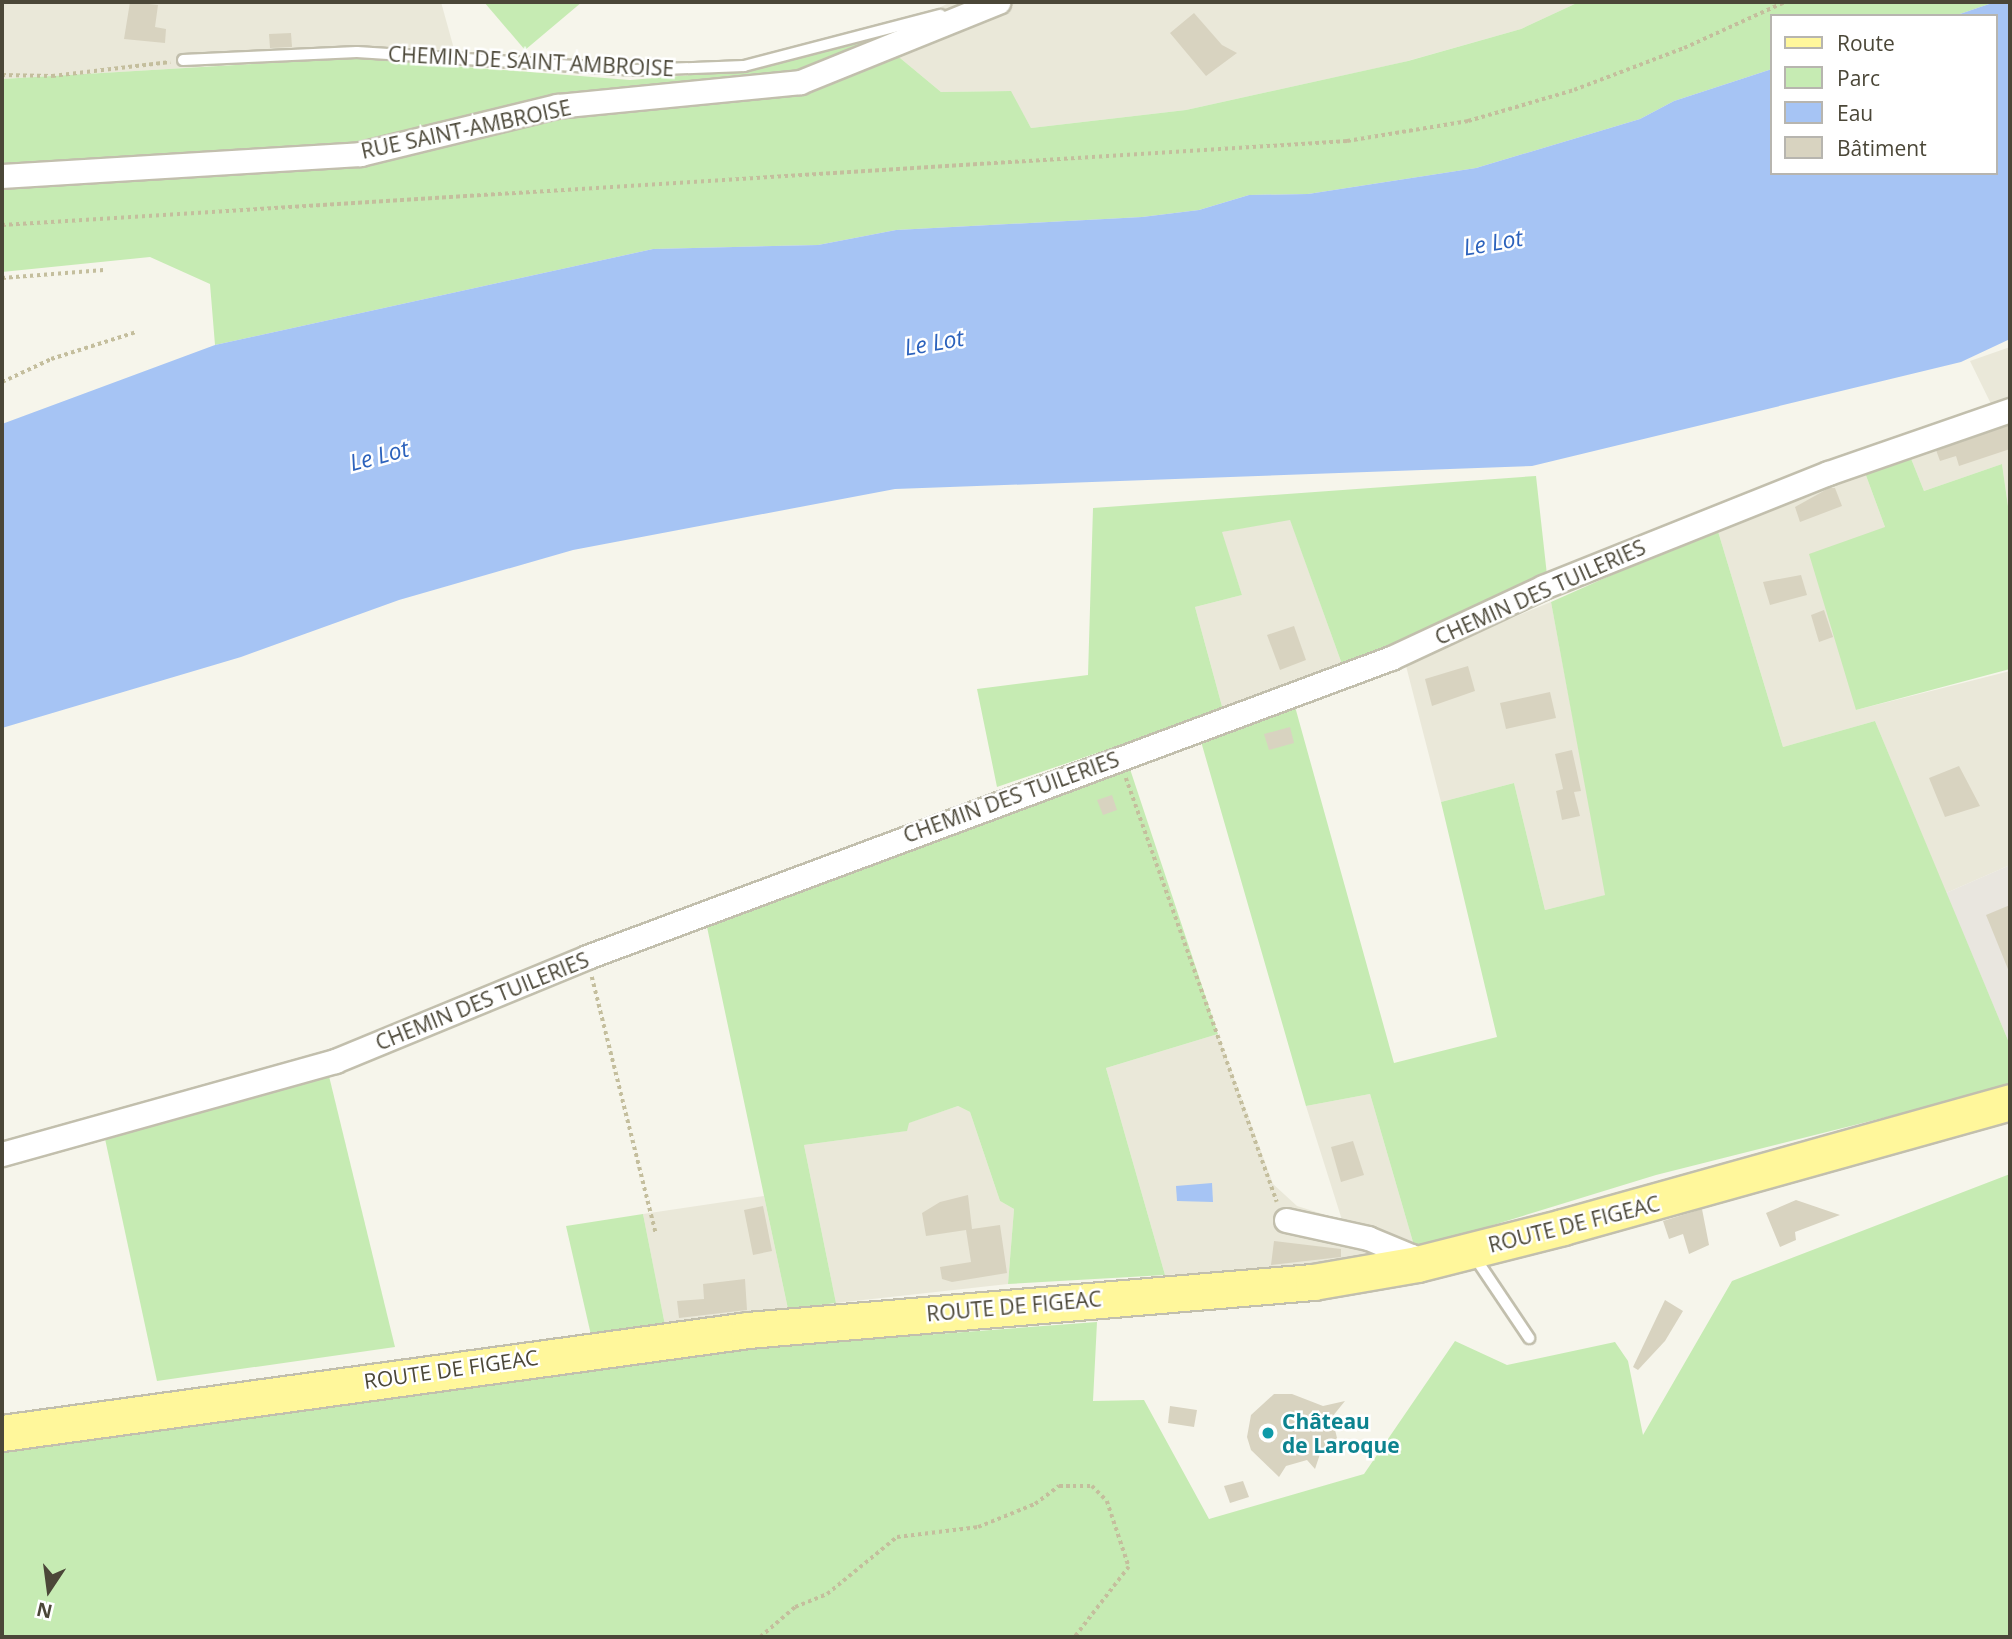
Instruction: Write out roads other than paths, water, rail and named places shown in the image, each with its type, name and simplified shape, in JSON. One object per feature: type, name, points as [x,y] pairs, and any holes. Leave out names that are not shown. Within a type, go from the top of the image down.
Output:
[{"type":"main road","name":"ROUTE DE FIGEAC","points":[[2,1433],[748,1331],[1313,1282],[1417,1264],[1470,1251],[1764,1174],[2010,1102]]},
{"type":"street","name":"RUE SAINT-AMBROISE","points":[[2,176],[360,154],[557,106],[800,82],[998,2]]},
{"type":"street","name":"CHEMIN DES TUILERIES","points":[[2,1154],[335,1061],[587,957],[1391,658],[1544,587],[1828,472],[2010,410]]},
{"type":"street","points":[[1286,1220],[1368,1238],[1411,1256],[1417,1264]]},
{"type":"lane","name":"CHEMIN DE SAINT AMBROISE","points":[[183,60],[357,52],[636,70],[744,65],[942,15],[956,20]]},
{"type":"lane","points":[[1470,1251],[1521,1320],[1529,1338]]},
{"type":"water","name":"Le Lot","points":[[1995,2],[2010,2],[2010,339],[1961,362],[1532,466],[895,489],[573,550],[399,600],[241,657],[2,728],[2,424],[215,345],[653,249],[818,245],[896,230],[1142,217],[1199,210],[1249,195],[1308,194],[1476,168],[1640,119],[1674,101],[1770,70],[1770,175],[1998,175],[1998,14],[1960,14]]},
{"type":"water","points":[[1212,1183],[1213,1202],[1177,1201],[1176,1186]]},
{"type":"place","name":"Château de Laroque","points":[[1268,1433]]}]
